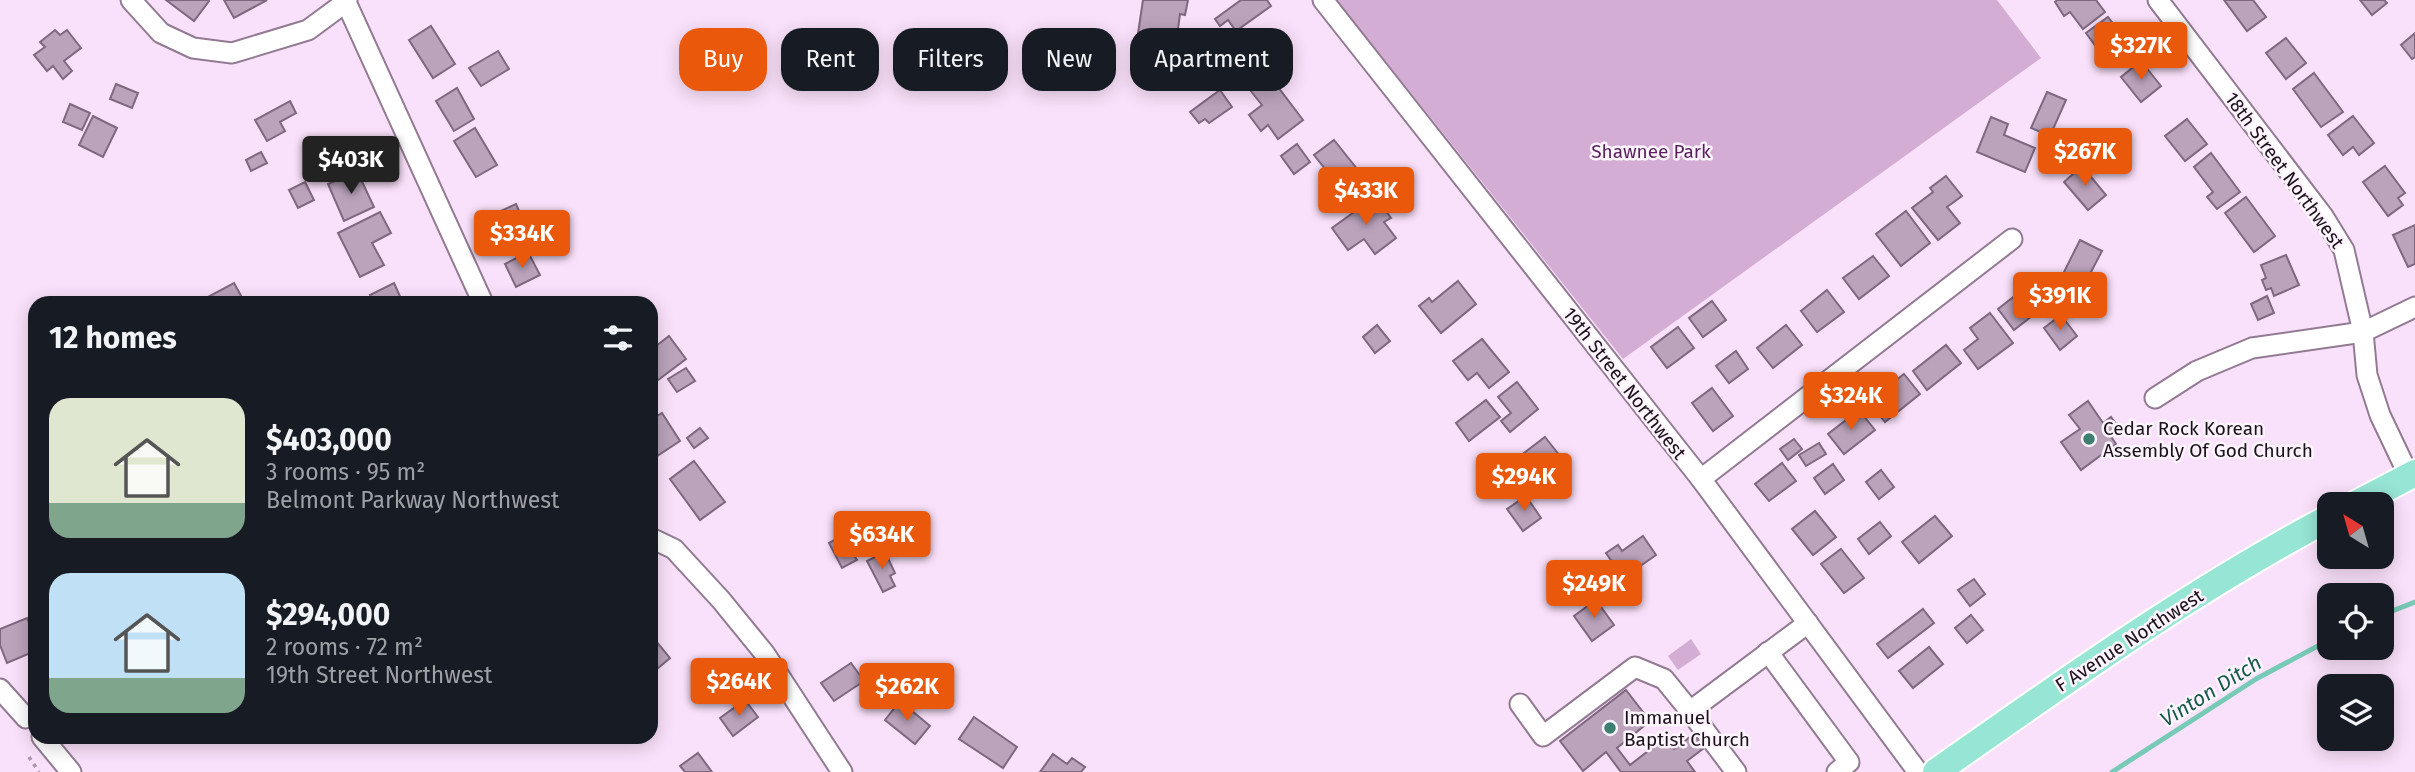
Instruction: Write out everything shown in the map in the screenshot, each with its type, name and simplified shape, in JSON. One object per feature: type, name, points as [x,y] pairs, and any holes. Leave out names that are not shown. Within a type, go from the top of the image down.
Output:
[{"type":"main road","points":[[2379,492],[2412,475]]},
{"type":"main road","name":"F Avenue Northwest","points":[[1936,772],[2127,639],[2219,581],[2317,525]]},
{"type":"street","points":[[131,0],[161,33],[193,48],[232,53],[308,30],[346,1],[481,296]]},
{"type":"street","name":"19th Street Northwest","points":[[1323,0],[1701,479],[1918,772]]},
{"type":"street","name":"18th Street Northwest","points":[[2158,0],[2323,216],[2344,250],[2363,332],[2367,374],[2380,415],[2412,475]]},
{"type":"street","points":[[1701,479],[2012,239]]},
{"type":"street","points":[[2155,398],[2197,371],[2252,348],[2363,332],[2415,307]]},
{"type":"street","points":[[658,541],[674,549],[722,600],[765,654],[842,772]]},
{"type":"street","points":[[1690,710],[1808,623]]},
{"type":"street","points":[[1768,652],[1849,762],[1837,772]]},
{"type":"street","points":[[1520,704],[1543,736],[1635,667],[1664,679],[1736,772]]},
{"type":"street","points":[[0,689],[28,714]]},
{"type":"street","points":[[48,744],[71,772]]},
{"type":"path","points":[[29,757],[39,772]]},
{"type":"green space","name":"Shawnee Park","points":[[1337,0],[1997,0],[2041,58],[1623,359]]},
{"type":"green space","points":[[1691,639],[1701,654],[1678,670],[1668,656]]},
{"type":"building","points":[[166,0],[208,0],[209,1],[194,21]]},
{"type":"building","points":[[224,0],[267,0],[234,18]]},
{"type":"building","points":[[1143,0],[1188,0],[1185,15],[1180,14],[1178,28],[1139,28]]},
{"type":"building","points":[[1241,0],[1267,0],[1271,6],[1240,28],[1234,28],[1228,20],[1220,26],[1215,19]]},
{"type":"building","points":[[2096,0],[2105,12],[2083,29],[2070,12],[2064,16],[2055,2]]},
{"type":"building","points":[[2224,0],[2253,0],[2266,17],[2247,31]]},
{"type":"building","points":[[2360,0],[2384,0],[2387,3],[2372,15]]},
{"type":"building","points":[[2108,17],[2136,53],[2119,65],[2111,54],[2105,59],[2086,33]]},
{"type":"building","points":[[431,26],[455,64],[433,78],[409,40]]},
{"type":"building","points":[[55,30],[60,35],[67,30],[81,48],[64,61],[72,71],[63,79],[53,66],[47,71],[34,55],[45,47],[40,42]]},
{"type":"building","points":[[2415,33],[2415,57],[2412,59],[2401,45]]},
{"type":"building","points":[[2286,38],[2306,63],[2286,79],[2266,53]]},
{"type":"building","points":[[498,51],[509,69],[481,86],[469,68]]},
{"type":"building","points":[[2141,61],[2161,86],[2141,102],[2121,77]]},
{"type":"building","points":[[2314,73],[2343,112],[2321,127],[2293,89]]},
{"type":"building","points":[[116,84],[138,93],[132,108],[110,99]]},
{"type":"building","points":[[457,88],[474,119],[454,131],[436,101]]},
{"type":"building","points":[[1219,91],[1232,107],[1209,123],[1205,119],[1199,123],[1190,112]]},
{"type":"building","points":[[1251,91],[1281,91],[1303,120],[1278,139],[1268,125],[1261,131],[1249,115],[1262,105]]},
{"type":"building","points":[[2047,92],[2066,100],[2050,136],[2031,128]]},
{"type":"building","points":[[290,101],[296,113],[280,122],[285,131],[267,141],[255,120]]},
{"type":"building","points":[[70,104],[90,113],[82,130],[63,122]]},
{"type":"building","points":[[93,116],[117,128],[103,157],[79,145]]},
{"type":"building","points":[[2353,116],[2374,143],[2359,155],[2353,147],[2343,155],[2328,135]]},
{"type":"building","points":[[1991,117],[2008,124],[2004,135],[2035,148],[2025,172],[1977,152]]},
{"type":"building","points":[[2187,119],[2207,144],[2185,161],[2165,136]]},
{"type":"building","points":[[475,128],[497,165],[476,177],[454,141]]},
{"type":"building","points":[[1334,140],[1362,175],[1342,190],[1314,155]]},
{"type":"building","points":[[1297,144],[1310,162],[1294,174],[1281,156]]},
{"type":"building","points":[[261,152],[267,163],[251,171],[246,160]]},
{"type":"building","points":[[2211,153],[2240,192],[2217,209],[2207,197],[2213,192],[2194,167]]},
{"type":"building","points":[[2082,166],[2106,195],[2088,210],[2064,182]]},
{"type":"building","points":[[2385,166],[2405,193],[2398,198],[2403,205],[2388,216],[2363,182]]},
{"type":"building","points":[[357,171],[374,207],[344,221],[328,184]]},
{"type":"building","points":[[1946,176],[1962,196],[1947,207],[1960,223],[1938,240],[1912,208],[1933,192],[1930,188]]},
{"type":"building","points":[[305,182],[314,200],[298,208],[289,190]]},
{"type":"building","points":[[1375,197],[1391,218],[1384,222],[1396,238],[1375,254],[1364,239],[1348,250],[1332,228]]},
{"type":"building","points":[[2246,197],[2275,236],[2254,252],[2225,213]]},
{"type":"building","points":[[516,204],[525,225],[534,221],[541,236],[521,246],[515,232],[502,237],[492,215]]},
{"type":"building","points":[[1906,211],[1930,243],[1901,266],[1876,234]]},
{"type":"building","points":[[380,212],[391,233],[372,243],[384,265],[360,277],[338,233]]},
{"type":"building","points":[[2415,225],[2415,264],[2408,267],[2393,235]]},
{"type":"building","points":[[2080,240],[2102,251],[2080,293],[2059,282]]},
{"type":"building","points":[[528,252],[540,275],[516,287],[505,264]]},
{"type":"building","points":[[2286,255],[2299,285],[2274,296],[2271,288],[2266,290],[2262,280],[2266,278],[2261,265]]},
{"type":"building","points":[[1873,256],[1889,276],[1859,299],[1843,278]]},
{"type":"building","points":[[1458,281],[1476,304],[1441,333],[1419,306],[1429,298],[1432,302]]},
{"type":"building","points":[[234,283],[241,296],[210,296]]},
{"type":"building","points":[[394,283],[400,296],[370,296]]},
{"type":"building","points":[[2025,288],[2041,309],[2014,330],[1998,309]]},
{"type":"building","points":[[1827,290],[1844,312],[1817,332],[1801,311]]},
{"type":"building","points":[[2267,296],[2274,313],[2258,320],[2251,304]]},
{"type":"building","points":[[1712,301],[1726,320],[1703,337],[1689,318]]},
{"type":"building","points":[[1990,313],[2013,343],[1978,369],[1964,350],[1978,339],[1970,328]]},
{"type":"building","points":[[2061,315],[2077,336],[2060,350],[2044,328]]},
{"type":"building","points":[[1377,325],[1390,341],[1375,353],[1363,337]]},
{"type":"building","points":[[1786,325],[1802,345],[1773,368],[1757,348]]},
{"type":"building","points":[[1678,327],[1694,348],[1667,368],[1651,347]]},
{"type":"building","points":[[669,336],[686,359],[658,380],[658,345]]},
{"type":"building","points":[[1482,339],[1509,372],[1489,388],[1477,373],[1468,380],[1453,361]]},
{"type":"building","points":[[1946,345],[1961,363],[1927,390],[1913,371]]},
{"type":"building","points":[[1736,351],[1748,369],[1729,383],[1716,366]]},
{"type":"building","points":[[686,368],[695,381],[677,392],[668,379]]},
{"type":"building","points":[[1904,374],[1920,394],[1885,422],[1869,402]]},
{"type":"building","points":[[1517,382],[1538,409],[1510,432],[1501,421],[1511,413],[1498,397]]},
{"type":"building","points":[[1712,388],[1733,416],[1713,431],[1692,403]]},
{"type":"building","points":[[1486,400],[1500,417],[1469,441],[1456,423]]},
{"type":"building","name":"Cedar Rock Korean Assembly Of God Church","points":[[2088,401],[2103,423],[2111,417],[2119,428],[2110,435],[2116,444],[2081,470],[2061,442],[2080,429],[2069,415]]},
{"type":"building","points":[[1859,410],[1875,430],[1844,454],[1828,434]]},
{"type":"building","points":[[662,413],[680,441],[658,455],[658,416]]},
{"type":"building","points":[[700,428],[708,438],[694,448],[687,438]]},
{"type":"building","points":[[1545,437],[1568,466],[1547,483],[1524,453]]},
{"type":"building","points":[[1794,439],[1802,449],[1788,460],[1780,449]]},
{"type":"building","points":[[1819,443],[1826,454],[1806,466],[1799,455]]},
{"type":"building","points":[[694,461],[725,502],[700,520],[670,479]]},
{"type":"building","points":[[1782,463],[1796,481],[1769,501],[1755,484]]},
{"type":"building","points":[[1833,464],[1844,480],[1825,494],[1814,478]]},
{"type":"building","points":[[1881,470],[1894,487],[1879,499],[1866,482]]},
{"type":"building","points":[[1526,496],[1541,518],[1523,531],[1507,509]]},
{"type":"building","points":[[1815,511],[1836,537],[1813,555],[1792,529]]},
{"type":"building","points":[[1935,516],[1952,536],[1919,563],[1902,542]]},
{"type":"building","points":[[1880,522],[1891,536],[1869,554],[1858,539]]},
{"type":"building","points":[[857,528],[868,549],[855,557],[857,560],[842,568],[829,543]]},
{"type":"building","points":[[1643,536],[1656,555],[1623,578],[1606,553],[1618,545],[1622,551]]},
{"type":"building","points":[[1841,549],[1864,578],[1844,593],[1821,564]]},
{"type":"building","points":[[885,552],[895,573],[890,576],[895,586],[883,592],[867,561]]},
{"type":"building","points":[[1974,579],[1985,594],[1970,606],[1958,590]]},
{"type":"building","points":[[1596,600],[1614,625],[1592,641],[1574,616]]},
{"type":"building","points":[[1923,609],[1934,623],[1888,658],[1877,644]]},
{"type":"building","points":[[1971,615],[1983,630],[1967,643],[1955,628]]},
{"type":"building","points":[[27,618],[28,654],[7,663],[0,645],[0,629]]},
{"type":"building","points":[[658,643],[670,658],[658,668]]},
{"type":"building","points":[[1929,647],[1943,664],[1913,688],[1899,671]]},
{"type":"building","points":[[851,663],[864,681],[834,701],[821,683]]},
{"type":"building","points":[[892,666],[900,678],[885,688],[877,677]]},
{"type":"building","name":"Immanuel Baptist Church","points":[[1626,690],[1650,721],[1617,748],[1630,765],[1665,738],[1674,749],[1694,734],[1704,748],[1687,761],[1695,772],[1621,772],[1606,752],[1583,771],[1560,741]]},
{"type":"building","points":[[745,700],[758,717],[733,736],[720,718]]},
{"type":"building","points":[[900,701],[930,726],[915,744],[885,720]]},
{"type":"building","points":[[974,717],[1017,747],[1003,768],[959,739]]},
{"type":"building","points":[[698,753],[712,772],[685,772],[680,766]]},
{"type":"building","points":[[1053,754],[1067,764],[1072,758],[1085,767],[1081,772],[1040,772]]},
{"type":"waterway","name":"Vinton Ditch","points":[[2394,610],[2415,602]]},
{"type":"waterway","name":"Vinton Ditch","points":[[2112,772],[2256,679],[2317,646]]},
{"type":"place","name":"Cedar Rock Korean Assembly Of God Church","points":[[2089,439]]},
{"type":"place","name":"Immanuel Baptist Church","points":[[1610,728]]}]
